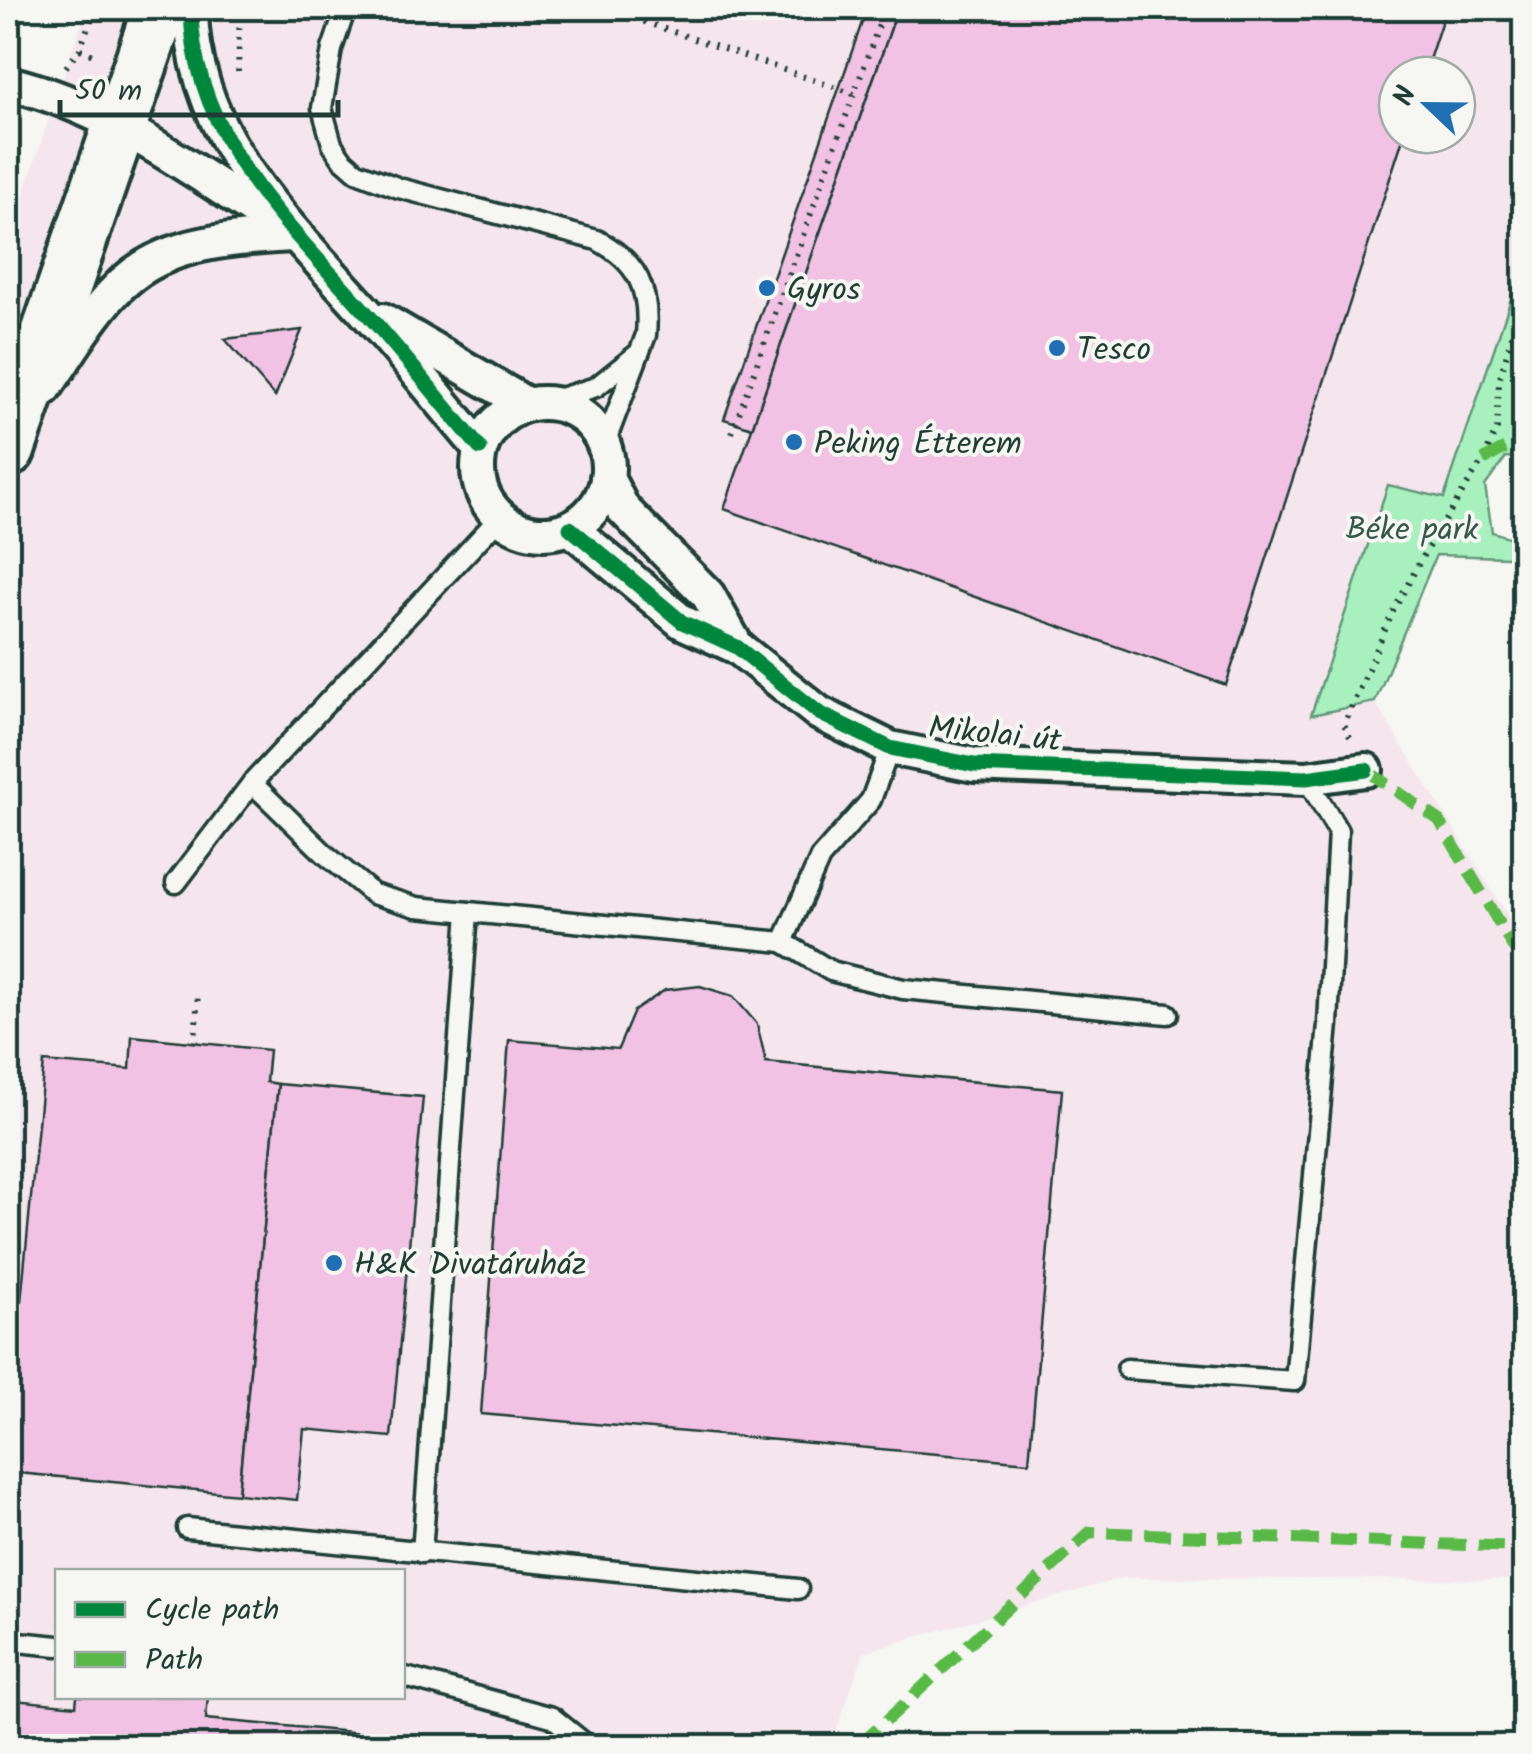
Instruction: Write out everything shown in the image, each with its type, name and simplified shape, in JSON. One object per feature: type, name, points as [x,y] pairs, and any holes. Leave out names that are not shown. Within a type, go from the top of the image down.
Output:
[{"type":"main road","points":[[10,441],[160,8]]},
{"type":"street","points":[[191,8],[191,40],[216,124],[293,235],[362,308],[480,448]]},
{"type":"street","points":[[8,83],[48,92],[121,124],[293,235]]},
{"type":"street","points":[[10,441],[114,292],[146,266],[174,251],[227,240],[293,235]]},
{"type":"street","points":[[362,308],[536,403],[568,407],[587,419],[624,508],[708,595],[737,647]]},
{"type":"street","points":[[536,403],[506,413],[490,428],[480,448],[480,490],[500,517],[527,532],[549,534],[570,528],[588,516],[601,498],[606,462]]},
{"type":"street","name":"Mikolai út","points":[[570,528],[682,622],[737,647],[820,713],[890,748],[974,764],[1306,778],[1366,770]]},
{"type":"lane","points":[[346,8],[332,49],[322,108],[332,144],[342,159],[369,178],[575,233],[620,252],[631,265],[643,290],[648,317],[646,335],[606,462]]},
{"type":"lane","points":[[536,403],[596,386],[640,351]]},
{"type":"lane","points":[[176,883],[252,783],[500,517]]},
{"type":"lane","points":[[783,942],[820,858],[871,800],[890,748]]},
{"type":"lane","points":[[1127,1369],[1295,1381],[1328,1024],[1338,831],[1306,778]]},
{"type":"lane","points":[[252,783],[326,855],[373,894],[417,907],[783,942],[831,971],[903,989],[1168,1014]]},
{"type":"lane","points":[[422,1553],[468,912]]},
{"type":"lane","points":[[187,1528],[798,1589]]},
{"type":"lane","points":[[8,1641],[55,1646]]},
{"type":"lane","points":[[405,1677],[552,1717],[588,1746]]},
{"type":"path","points":[[48,92],[80,50],[94,8]]},
{"type":"path","points":[[604,8],[854,94]]},
{"type":"path","points":[[732,432],[885,8]]},
{"type":"path","points":[[1366,770],[1344,724],[1400,598],[1497,430],[1499,382],[1512,335],[1524,314]]},
{"type":"path","points":[[196,1042],[198,992]]},
{"type":"shaded area","points":[[87,8],[1524,8],[1524,260],[1444,498],[1388,485],[1313,715],[1375,702],[1524,942],[1524,1580],[1122,1578],[864,1652],[831,1746],[8,1746],[8,240]]},
{"type":"green space","name":"Béke park","points":[[1524,260],[1524,459],[1506,457],[1485,486],[1492,532],[1515,539],[1508,557],[1436,555],[1375,702],[1311,715],[1388,485],[1444,498]]},
{"type":"building","points":[[867,8],[898,8],[752,428],[724,419]]},
{"type":"building","name":"Tesco","points":[[898,8],[1446,8],[1431,55],[1377,55],[1377,155],[1398,155],[1226,685],[724,509]]},
{"type":"building","points":[[302,330],[275,397],[225,339]]},
{"type":"building","points":[[700,986],[733,996],[757,1024],[766,1062],[1062,1090],[1029,1462],[481,1414],[509,1040],[618,1049],[634,1011],[665,990]]},
{"type":"building","points":[[132,1036],[269,1050],[266,1082],[278,1084],[238,1494],[8,1472],[8,1436],[44,1062],[130,1069]]},
{"type":"building","name":"H&K Divatáruház","points":[[278,1084],[423,1097],[391,1437],[304,1429],[297,1500],[238,1494]]},
{"type":"building","points":[[77,1699],[208,1699],[206,1719],[508,1746],[8,1746],[14,1700],[76,1706]]},
{"type":"marked path","points":[[1483,460],[1524,438]]},
{"type":"marked path","points":[[1366,770],[1439,820],[1524,966]]},
{"type":"marked path","points":[[859,1746],[1090,1532],[1524,1547]]},
{"type":"cycle path","points":[[191,8],[195,53],[207,96],[224,135],[247,172],[301,241],[480,448]]},
{"type":"cycle path","points":[[570,528],[682,622],[737,647],[819,713],[890,748],[974,765],[1306,778],[1366,770]]},
{"type":"place","name":"Gyros","points":[[767,288]]},
{"type":"place","name":"Tesco","points":[[1057,348]]},
{"type":"place","name":"Peking Étterem","points":[[794,442]]},
{"type":"place","name":"H&K Divatáruház","points":[[334,1263]]}]
